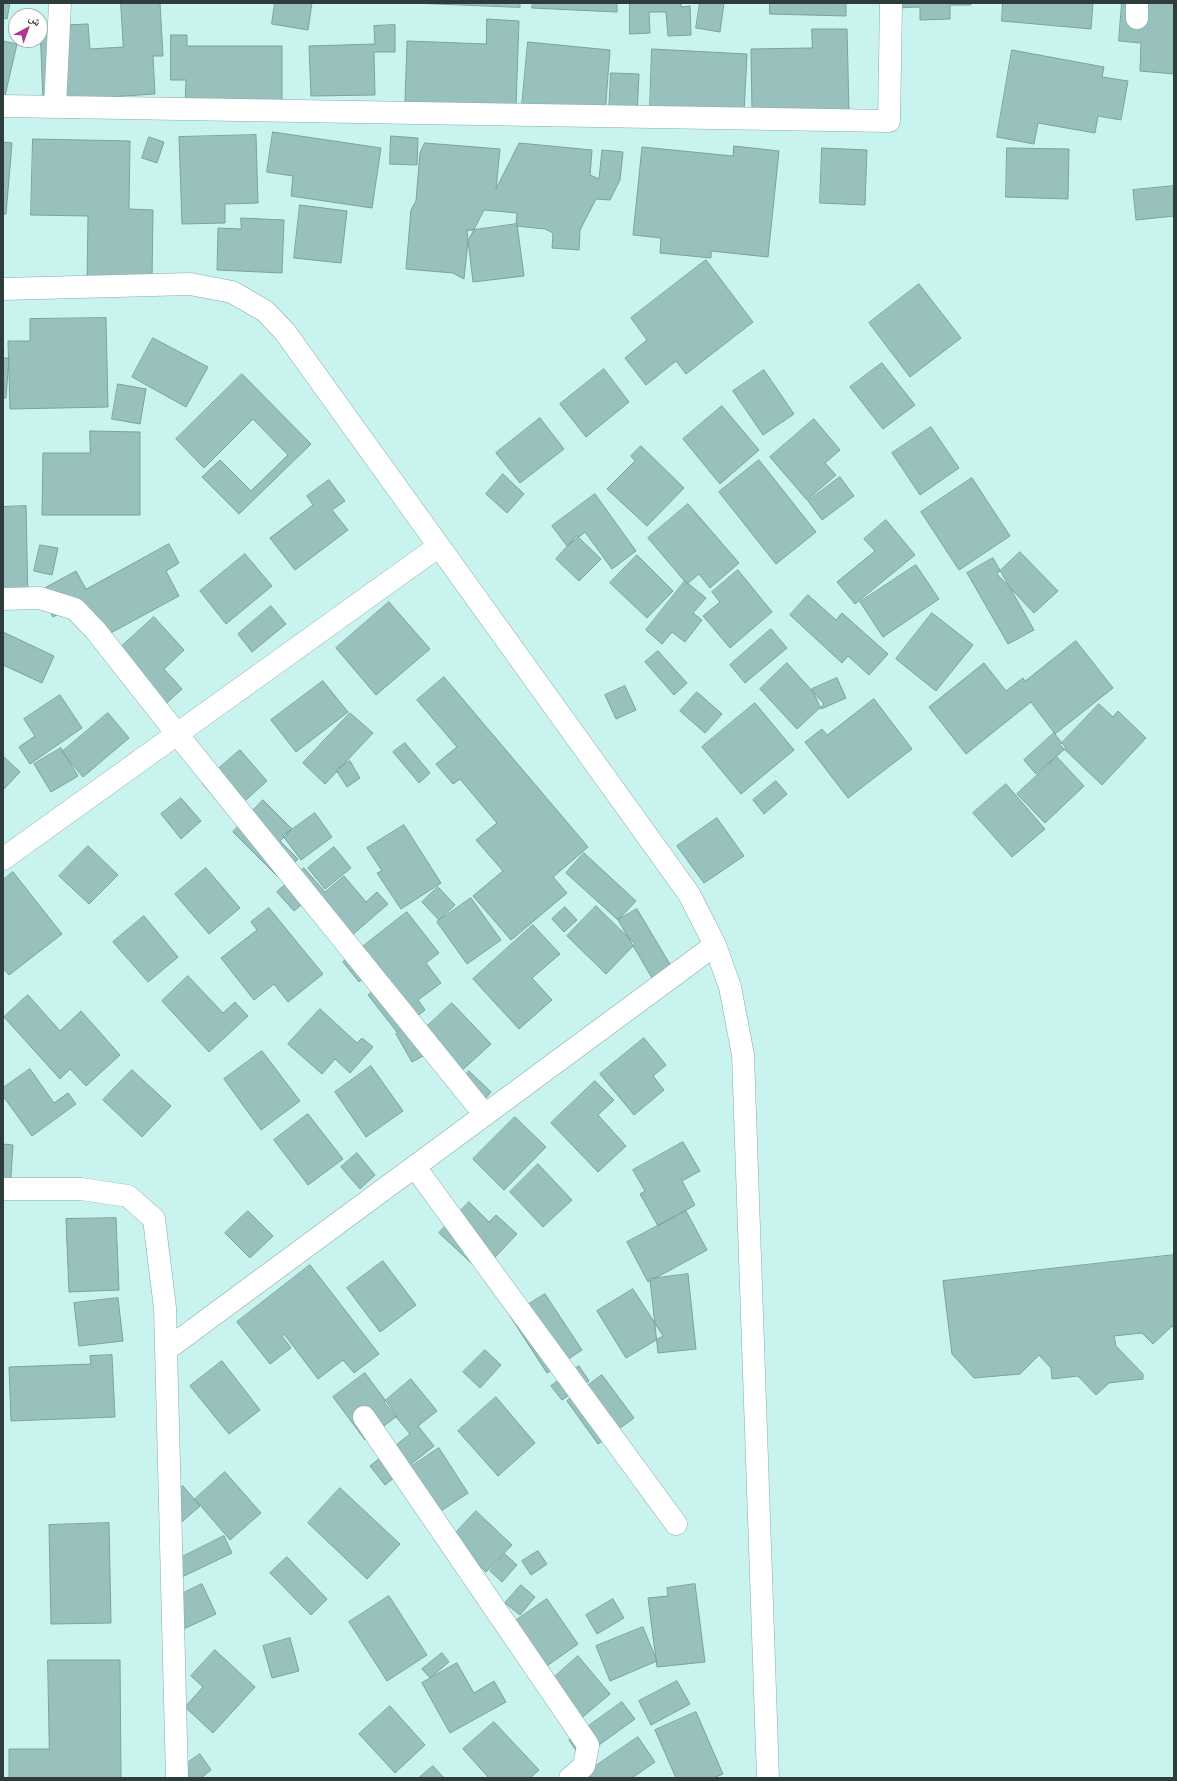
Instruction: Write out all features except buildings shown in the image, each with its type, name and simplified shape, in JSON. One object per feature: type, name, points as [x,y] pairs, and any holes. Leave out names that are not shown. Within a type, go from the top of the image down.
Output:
[{"type":"street","points":[[55,107],[60,3]]},
{"type":"street","points":[[3,106],[889,121],[891,3]]},
{"type":"street","points":[[3,289],[190,284],[232,292],[265,311],[285,332],[689,894],[715,945],[730,987],[742,1055],[768,1778]]},
{"type":"street","points":[[3,859],[439,546]]},
{"type":"street","points":[[3,599],[40,598],[75,609],[96,631],[177,734],[485,1115]]},
{"type":"street","points":[[166,1350],[715,945]]},
{"type":"street","points":[[415,1167],[676,1524]]},
{"type":"street","points":[[3,1189],[81,1189],[128,1196],[154,1219],[165,1308],[177,1778]]},
{"type":"street","points":[[364,1417],[588,1746],[584,1766],[570,1778]]}]
